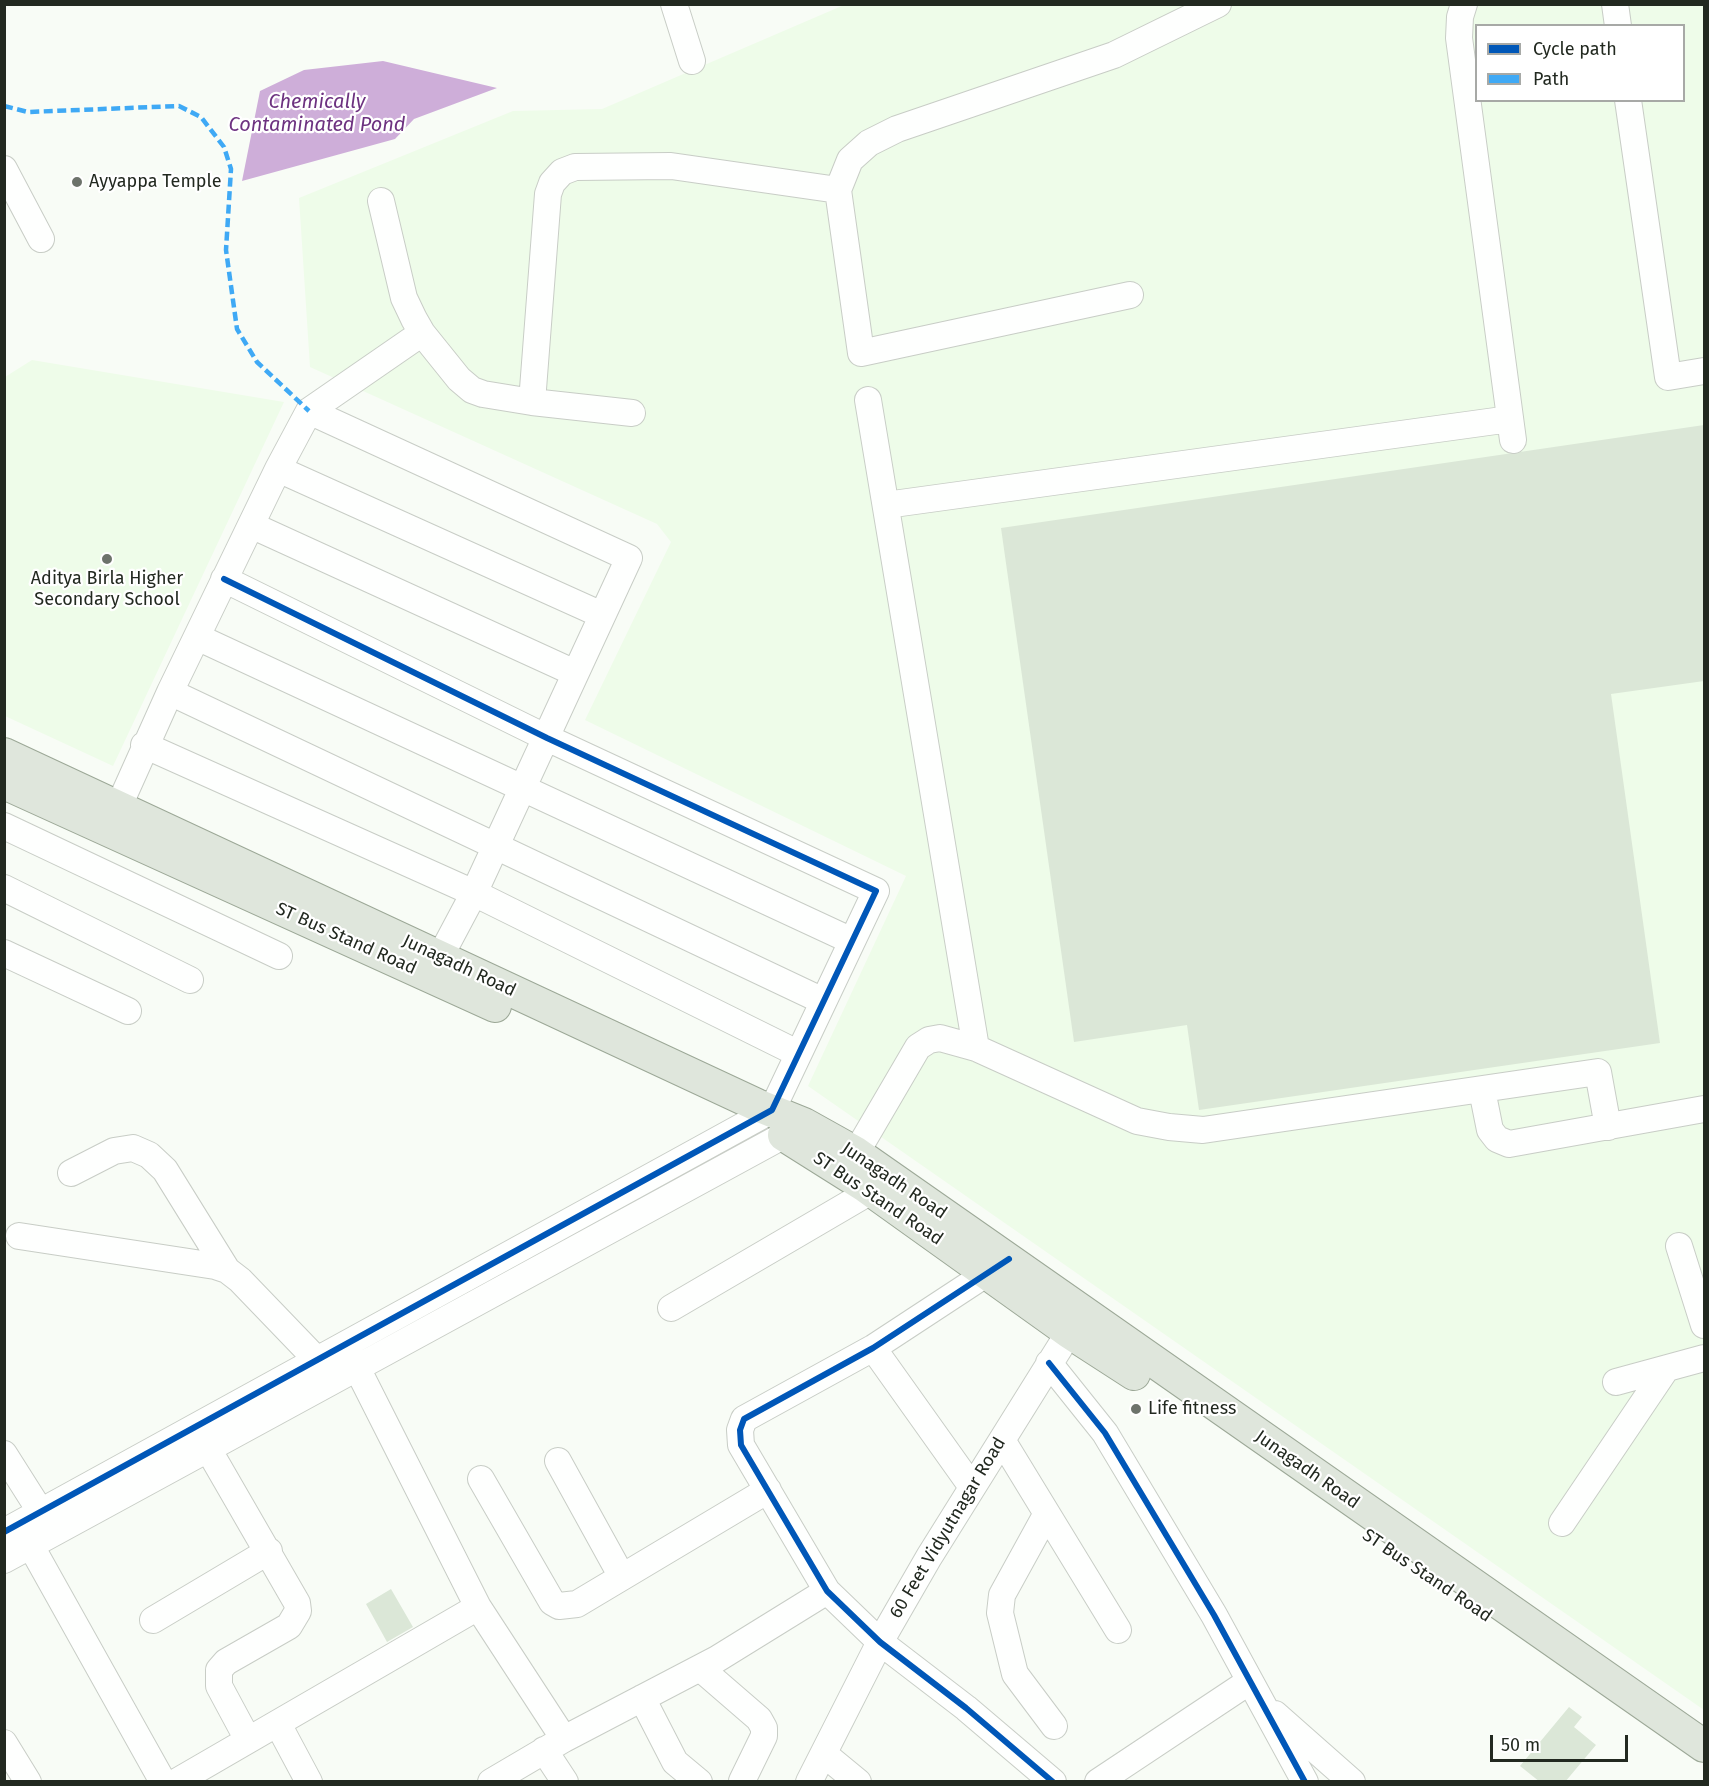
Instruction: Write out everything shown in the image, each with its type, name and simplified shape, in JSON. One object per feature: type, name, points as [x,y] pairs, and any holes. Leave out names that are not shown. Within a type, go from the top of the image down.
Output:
[{"type":"main road","name":"Junagadh Road","points":[[4,754],[440,957],[778,1123],[856,1153],[997,1267]]},
{"type":"main road","name":"ST Bus Stand Road","points":[[4,783],[700,1100],[778,1123],[871,1191],[997,1267],[1075,1322],[1203,1419],[1704,1770]]},
{"type":"main road","name":"Junagadh Road","points":[[1075,1322],[1704,1746]]},
{"type":"street","points":[[674,4],[692,61]]},
{"type":"street","points":[[1130,295],[861,353],[838,190],[850,160],[869,142],[888,133],[1114,55],[1218,4]]},
{"type":"street","points":[[886,505],[1511,429],[1460,38],[1460,17],[1464,4]]},
{"type":"street","points":[[1615,4],[1618,24]]},
{"type":"street","points":[[1629,102],[1668,378],[1704,371]]},
{"type":"street","points":[[532,402],[548,194],[552,183],[562,172],[575,167],[671,166],[838,190]]},
{"type":"street","points":[[4,169],[41,239]]},
{"type":"street","points":[[381,201],[404,297],[422,333],[459,379],[472,390],[532,402],[632,413]]},
{"type":"street","points":[[118,808],[144,745],[278,469],[309,411],[422,333]]},
{"type":"street","points":[[868,400],[976,1048]]},
{"type":"street","points":[[309,411],[629,558],[474,893],[440,957]]},
{"type":"street","points":[[278,469],[602,615]]},
{"type":"street","points":[[251,525],[575,673]]},
{"type":"street","points":[[4,1532],[48,1523],[141,1486],[358,1369],[778,1123],[797,1053],[876,891],[547,738],[224,579]]},
{"type":"street","points":[[196,637],[852,941]]},
{"type":"street","points":[[170,692],[823,1001]]},
{"type":"street","points":[[144,745],[474,893],[797,1053]]},
{"type":"street","points":[[4,826],[279,956]]},
{"type":"street","points":[[4,888],[190,980]]},
{"type":"street","points":[[8,963],[128,1011]]},
{"type":"street","points":[[856,1153],[918,1047],[929,1040],[940,1038],[976,1048],[1137,1121],[1203,1130],[1598,1072],[1608,1127]]},
{"type":"street","points":[[1482,1089],[1490,1130],[1497,1139],[1509,1144],[1704,1109]]},
{"type":"street","points":[[4,1560],[31,1546],[48,1523],[128,1464],[345,1345],[778,1123]]},
{"type":"street","points":[[71,1173],[114,1151],[133,1148],[149,1155],[165,1170],[227,1270]]},
{"type":"street","points":[[671,1308],[871,1191]]},
{"type":"street","points":[[19,1236],[215,1266],[227,1270],[240,1280],[317,1360]]},
{"type":"street","points":[[1679,1246],[1704,1325]]},
{"type":"street","points":[[997,1267],[873,1348],[744,1419],[740,1430],[741,1445],[827,1591],[880,1642],[966,1708],[1053,1782]]},
{"type":"street","name":"60 Feet Vidyutnagar Road","points":[[809,1782],[880,1642],[972,1487],[1075,1322]]},
{"type":"street","points":[[345,1345],[478,1607],[554,1744],[565,1782]]},
{"type":"street","points":[[873,1348],[972,1487]]},
{"type":"street","points":[[1616,1382],[1704,1358]]},
{"type":"street","points":[[1049,1363],[1105,1433],[1214,1615],[1305,1782]]},
{"type":"street","points":[[1562,1523],[1666,1369]]},
{"type":"street","points":[[196,1427],[296,1598],[298,1611],[289,1626],[226,1662],[219,1670],[217,1679],[248,1740]]},
{"type":"street","points":[[1002,1440],[1118,1630]]},
{"type":"street","points":[[4,1454],[48,1523]]},
{"type":"street","points":[[558,1461],[622,1577]]},
{"type":"street","points":[[128,1464],[141,1486]]},
{"type":"street","points":[[481,1479],[552,1602],[559,1606],[577,1604],[768,1490]]},
{"type":"street","points":[[1046,1515],[1002,1595],[1000,1613],[1010,1663],[1015,1674],[1054,1726]]},
{"type":"street","points":[[31,1546],[163,1782]]},
{"type":"street","points":[[153,1620],[269,1551]]},
{"type":"street","points":[[491,1782],[554,1744],[700,1668],[827,1591]]},
{"type":"street","points":[[176,1782],[478,1607]]},
{"type":"street","points":[[700,1668],[759,1719],[764,1728],[764,1736],[742,1781]]},
{"type":"street","points":[[1098,1782],[1255,1691]]},
{"type":"street","points":[[1255,1691],[1352,1782]]},
{"type":"street","points":[[642,1698],[675,1761],[699,1782]]},
{"type":"street","points":[[278,1724],[309,1782]]},
{"type":"street","points":[[4,1743],[28,1782]]},
{"type":"street","points":[[824,1754],[858,1782]]},
{"type":"shaded area","points":[[844,5],[1704,5],[1704,1710],[808,1086],[906,876],[585,720],[671,542],[657,524],[310,367],[299,198],[513,111],[602,109]]},
{"type":"shaded area","name":"Aditya Birla Higher Secondary School","points":[[32,360],[284,402],[113,766],[5,716],[5,377]]},
{"type":"water","name":"Chemically Contaminated Pond","points":[[383,61],[497,88],[414,119],[395,139],[242,181],[260,91],[304,70]]},
{"type":"building","points":[[1704,425],[1704,681],[1611,694],[1660,1043],[1199,1110],[1187,1025],[1074,1042],[1001,528]]},
{"type":"building","points":[[391,1589],[413,1627],[387,1642],[366,1604]]},
{"type":"building","points":[[1569,1707],[1582,1717],[1574,1727],[1596,1745],[1565,1782],[1540,1782],[1520,1766]]},
{"type":"marked path","points":[[4,106],[28,112],[179,106],[201,117],[224,147],[231,169],[226,250],[237,329],[257,362],[309,411]]},
{"type":"cycle path","points":[[4,1532],[772,1110],[876,891],[547,738],[224,579]]},
{"type":"cycle path","points":[[1009,1259],[873,1348],[744,1419],[740,1430],[741,1445],[827,1591],[880,1642],[966,1708],[1053,1782]]},
{"type":"cycle path","points":[[1049,1363],[1105,1433],[1214,1615],[1305,1782]]},
{"type":"place","name":"Ayyappa Temple","points":[[77,182]]},
{"type":"place","name":"Aditya Birla Higher Secondary School","points":[[107,559]]},
{"type":"place","name":"Life fitness","points":[[1136,1409]]}]
